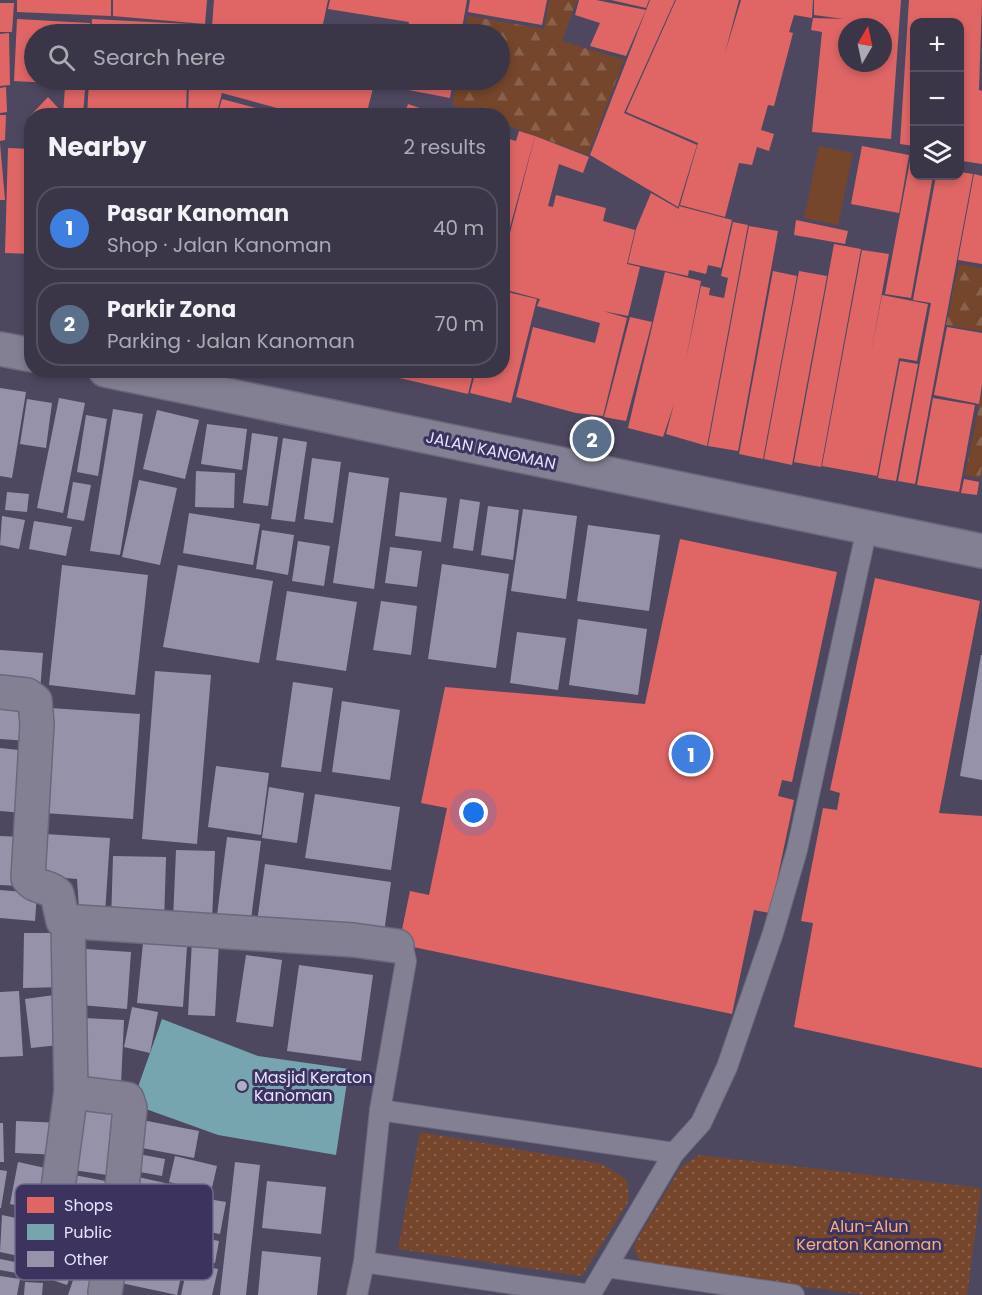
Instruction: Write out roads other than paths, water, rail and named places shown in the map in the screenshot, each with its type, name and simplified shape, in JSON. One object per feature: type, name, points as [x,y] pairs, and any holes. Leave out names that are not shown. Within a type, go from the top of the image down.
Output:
[{"type":"street","points":[[0,349],[24,354]]},
{"type":"street","name":"JALAN KANOMAN","points":[[144,378],[982,551]]},
{"type":"street","points":[[0,692],[27,695],[35,701],[37,724],[28,878],[35,885],[53,890],[63,921],[353,940],[397,946]]},
{"type":"street","points":[[59,1184],[71,1092],[68,923]]},
{"type":"street","points":[[71,1092],[127,1099],[130,1108],[122,1184]]},
{"type":"street","points":[[105,1292],[107,1280]]},
{"type":"lane","points":[[597,1286],[674,1153],[701,1123],[727,1068],[773,933],[797,849],[867,528]]},
{"type":"lane","points":[[357,1295],[364,1262],[380,1110],[406,961],[404,952],[397,946]]},
{"type":"lane","points":[[380,1110],[674,1153]]},
{"type":"lane","points":[[364,1262],[597,1286],[794,1295]]},
{"type":"place","name":"Parkir Zona","points":[[592,439]]},
{"type":"place","name":"Pasar Kanoman","points":[[691,754]]},
{"type":"place","name":"Masjid Keraton Kanoman","points":[[242,1086]]},
{"type":"park label","name":"Alun-Alun Keraton Kanoman","points":[[869,1235]]}]
